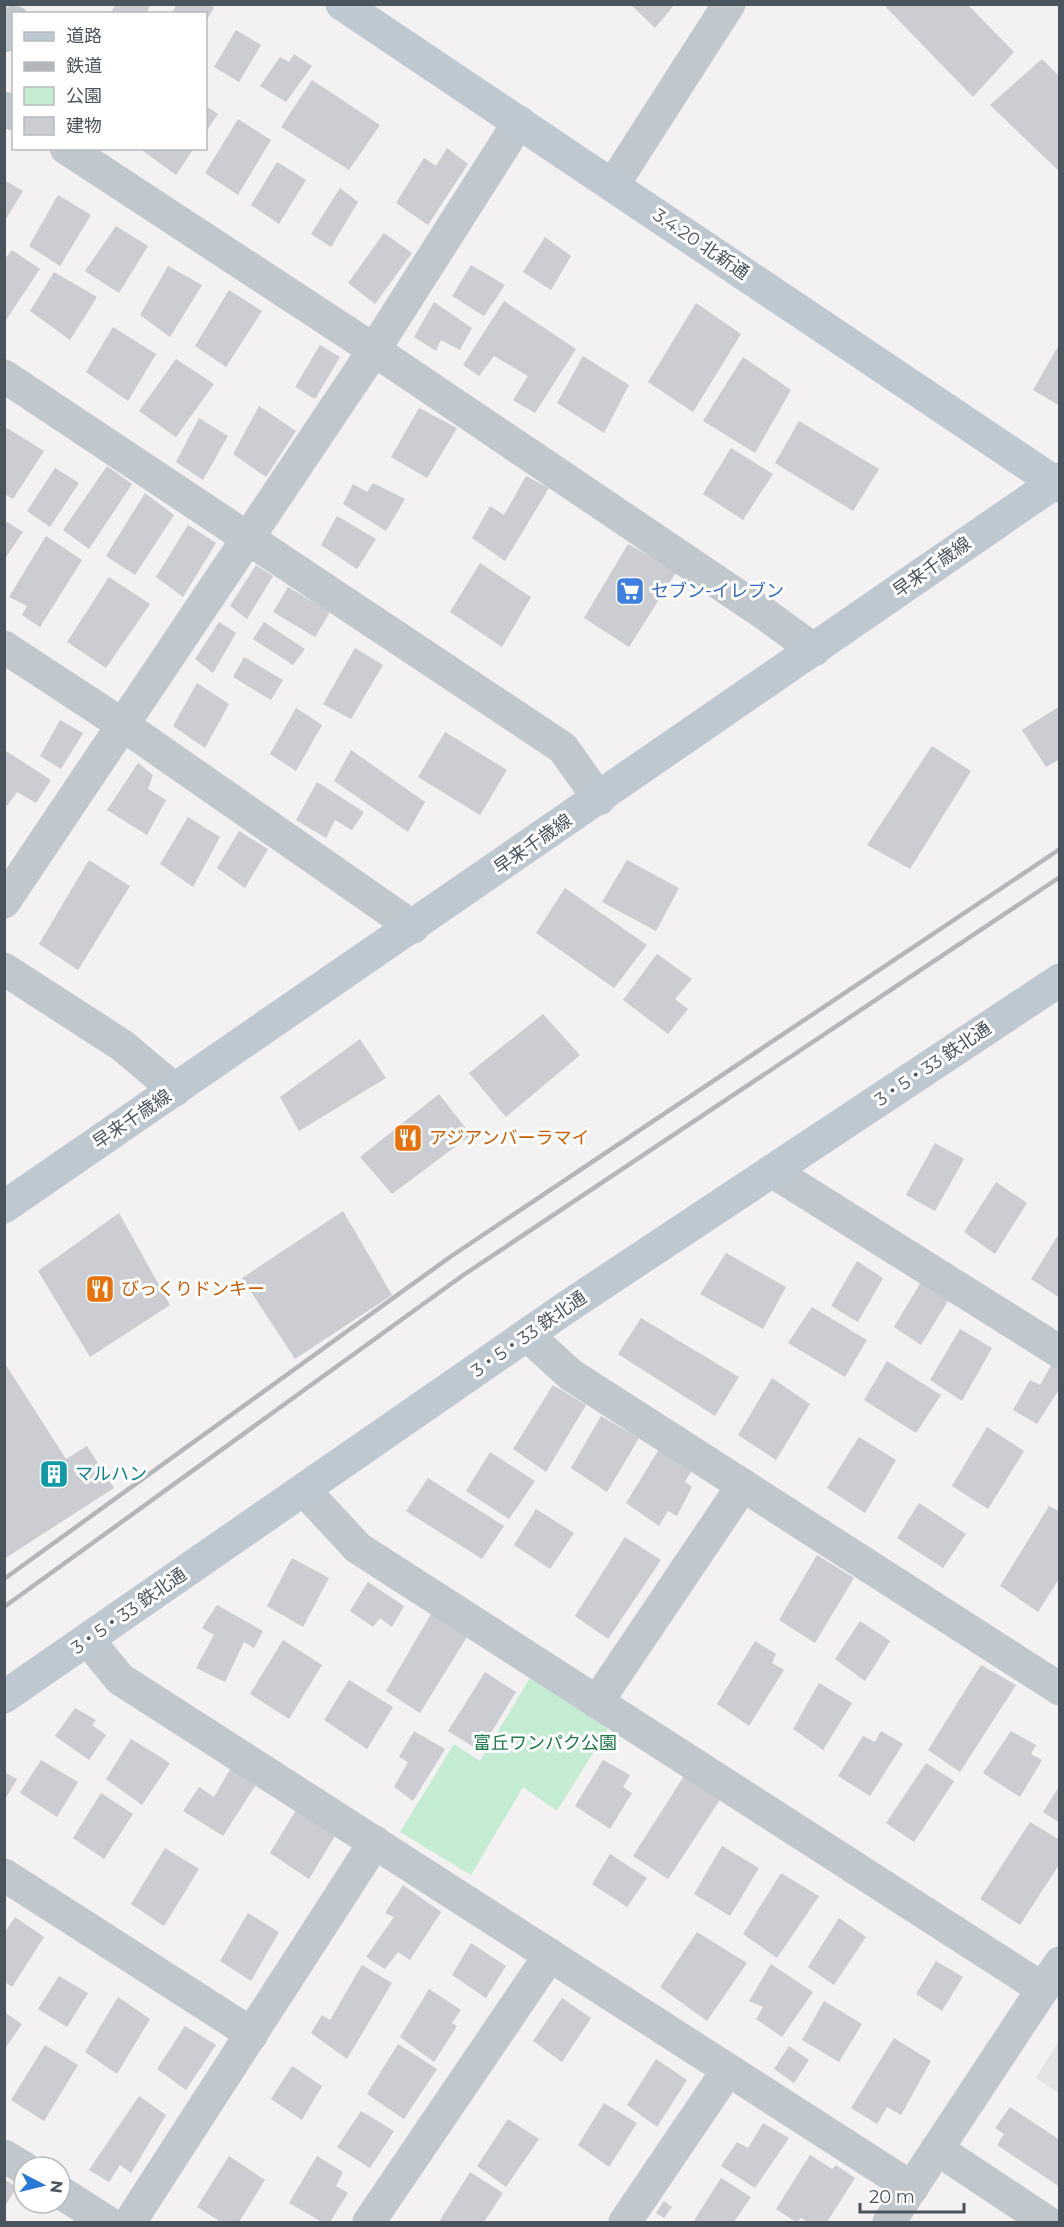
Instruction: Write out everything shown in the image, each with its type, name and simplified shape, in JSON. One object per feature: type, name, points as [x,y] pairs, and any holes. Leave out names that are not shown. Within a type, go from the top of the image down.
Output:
[{"type":"street","name":"3.4.20 北新通","points":[[342,4],[1058,482]]},
{"type":"street","points":[[613,185],[729,4]]},
{"type":"street","points":[[4,903],[374,350],[519,122]]},
{"type":"street","points":[[69,150],[374,350],[765,614],[814,650]]},
{"type":"street","points":[[4,375],[563,748],[599,799]]},
{"type":"street","name":"早来千歳線","points":[[4,1207],[1058,482]]},
{"type":"street","points":[[4,647],[123,725],[413,927]]},
{"type":"street","points":[[4,969],[123,1046],[176,1090]]},
{"type":"street","name":"3・5・33 鉄北通","points":[[4,1697],[527,1335],[1059,980]]},
{"type":"street","points":[[772,1171],[1059,1352]]},
{"type":"street","points":[[527,1335],[571,1375],[1059,1689]]},
{"type":"street","points":[[597,1702],[743,1485]]},
{"type":"street","points":[[304,1490],[358,1548],[597,1702],[1051,1976],[889,2223]]},
{"type":"street","points":[[88,1640],[120,1679],[912,2188]]},
{"type":"street","points":[[130,2223],[375,1842]]},
{"type":"street","points":[[4,1875],[252,2034]]},
{"type":"street","points":[[369,2223],[550,1955]]},
{"type":"street","points":[[625,2223],[728,2070]]},
{"type":"street","points":[[938,2149],[1047,2223]]},
{"type":"street","points":[[72,2200],[107,2223]]},
{"type":"shaded area","points":[[1059,2041],[1059,2093],[1036,2078]]},
{"type":"green space","name":"富丘ワンパク公園","points":[[530,1678],[608,1729],[557,1811],[523,1787],[471,1875],[400,1832],[454,1744],[480,1761]]},
{"type":"building","points":[[116,4],[151,4],[147,12],[111,12]]},
{"type":"building","points":[[177,4],[209,4],[214,8],[207,19],[207,12],[172,12]]},
{"type":"building","points":[[630,4],[675,4],[655,28]]},
{"type":"building","points":[[883,4],[967,4],[1014,52],[973,97]]},
{"type":"building","points":[[236,30],[261,45],[239,82],[214,67]]},
{"type":"building","points":[[294,54],[312,66],[286,102],[260,86],[280,57],[289,62]]},
{"type":"building","points":[[1042,59],[1060,77],[1060,172],[990,105]]},
{"type":"building","points":[[312,80],[380,125],[349,170],[281,127]]},
{"type":"building","points":[[207,107],[218,114],[207,130]]},
{"type":"building","points":[[238,119],[271,140],[238,195],[205,173]]},
{"type":"building","points":[[447,148],[468,164],[428,225],[396,203],[424,158],[436,166]]},
{"type":"building","points":[[142,150],[193,150],[176,175]]},
{"type":"building","points":[[277,162],[306,180],[279,224],[251,205]]},
{"type":"building","points":[[4,180],[23,191],[4,222]]},
{"type":"building","points":[[340,188],[358,202],[331,247],[311,234]]},
{"type":"building","points":[[58,195],[91,215],[60,266],[29,246]]},
{"type":"building","points":[[116,226],[148,246],[119,293],[85,271]]},
{"type":"building","points":[[384,233],[412,253],[375,304],[348,283]]},
{"type":"building","points":[[545,237],[571,256],[551,290],[523,272]]},
{"type":"building","points":[[12,250],[40,269],[4,323],[4,260]]},
{"type":"building","points":[[471,265],[505,285],[484,316],[452,296]]},
{"type":"building","points":[[168,266],[202,285],[170,337],[140,315]]},
{"type":"building","points":[[54,272],[97,297],[70,340],[30,311]]},
{"type":"building","points":[[229,290],[262,311],[226,367],[195,346]]},
{"type":"building","points":[[504,301],[576,349],[535,413],[513,400],[528,376],[494,356],[479,376],[463,365]]},
{"type":"building","points":[[434,302],[472,328],[460,350],[441,340],[436,351],[414,337]]},
{"type":"building","points":[[696,303],[741,334],[693,412],[648,382]]},
{"type":"building","points":[[113,327],[156,354],[128,401],[86,372]]},
{"type":"building","points":[[1060,343],[1060,406],[1033,390]]},
{"type":"building","points":[[320,345],[340,357],[315,399],[295,387]]},
{"type":"building","points":[[583,356],[629,385],[604,433],[557,403]]},
{"type":"building","points":[[743,357],[791,390],[755,453],[703,421]]},
{"type":"building","points":[[176,359],[214,384],[176,437],[139,411]]},
{"type":"building","points":[[259,406],[296,431],[266,477],[233,454]]},
{"type":"building","points":[[419,408],[457,428],[427,478],[391,457]]},
{"type":"building","points":[[199,418],[228,436],[203,480],[176,462]]},
{"type":"building","points":[[799,421],[879,469],[853,511],[775,463]]},
{"type":"building","points":[[7,428],[44,451],[13,499],[4,494],[4,433]]},
{"type":"building","points":[[731,448],[773,474],[743,520],[703,494]]},
{"type":"building","points":[[107,466],[132,484],[89,549],[63,530]]},
{"type":"building","points":[[55,468],[79,483],[50,527],[27,511]]},
{"type":"building","points":[[526,476],[549,488],[505,561],[472,538],[490,506],[504,515]]},
{"type":"building","points":[[373,483],[405,499],[386,531],[343,504],[353,484],[367,492]]},
{"type":"building","points":[[145,493],[174,515],[135,575],[106,556]]},
{"type":"building","points":[[337,516],[376,539],[357,569],[321,545]]},
{"type":"building","points":[[4,520],[23,532],[4,560]]},
{"type":"building","points":[[188,525],[216,543],[183,597],[156,577]]},
{"type":"building","points":[[46,536],[82,560],[40,627],[22,615],[27,606],[9,597]]},
{"type":"building","points":[[628,544],[677,571],[629,647],[584,618]]},
{"type":"building","points":[[480,563],[531,597],[502,647],[450,612]]},
{"type":"building","points":[[256,565],[273,576],[247,619],[230,606]]},
{"type":"building","points":[[109,577],[150,604],[106,668],[67,642]]},
{"type":"building","points":[[288,587],[330,612],[315,637],[273,612]]},
{"type":"building","points":[[219,622],[236,633],[213,673],[195,659]]},
{"type":"building","points":[[264,622],[305,649],[293,665],[253,639]]},
{"type":"building","points":[[355,648],[383,665],[351,719],[323,704]]},
{"type":"building","points":[[244,657],[283,680],[271,700],[233,677]]},
{"type":"building","points":[[197,683],[229,704],[205,748],[173,726]]},
{"type":"building","points":[[1060,706],[1060,759],[1046,767],[1022,730]]},
{"type":"building","points":[[296,708],[322,725],[296,771],[270,754]]},
{"type":"building","points":[[60,720],[83,733],[61,769],[40,756]]},
{"type":"building","points":[[445,732],[507,770],[480,815],[418,777]]},
{"type":"building","points":[[932,746],[971,771],[910,869],[867,845]]},
{"type":"building","points":[[351,750],[425,802],[408,832],[334,781]]},
{"type":"building","points":[[6,751],[51,780],[36,803],[17,792],[7,806],[4,804]]},
{"type":"building","points":[[138,763],[153,775],[148,789],[166,800],[147,835],[107,810]]},
{"type":"building","points":[[317,782],[364,812],[352,830],[335,820],[326,838],[296,820]]},
{"type":"building","points":[[188,817],[220,837],[193,887],[160,864]]},
{"type":"building","points":[[239,831],[268,849],[245,888],[217,868]]},
{"type":"building","points":[[89,860],[130,886],[78,970],[39,944]]},
{"type":"building","points":[[627,860],[679,888],[656,931],[602,902]]},
{"type":"building","points":[[565,888],[647,945],[614,988],[536,933]]},
{"type":"building","points":[[657,954],[692,979],[675,999],[688,1009],[668,1034],[623,1000]]},
{"type":"building","points":[[543,1014],[580,1055],[506,1117],[469,1073]]},
{"type":"building","points":[[360,1039],[386,1078],[299,1131],[280,1097]]},
{"type":"building","points":[[439,1094],[471,1135],[392,1194],[360,1157]]},
{"type":"building","points":[[935,1143],[964,1159],[935,1211],[906,1195]]},
{"type":"building","points":[[996,1182],[1027,1203],[995,1254],[964,1232]]},
{"type":"building","points":[[343,1211],[392,1295],[295,1359],[242,1278]]},
{"type":"building","points":[[119,1213],[170,1305],[90,1357],[38,1271]]},
{"type":"building","points":[[1060,1232],[1060,1298],[1031,1279]]},
{"type":"building","points":[[726,1253],[786,1287],[763,1329],[700,1294]]},
{"type":"building","points":[[857,1261],[883,1278],[858,1322],[831,1306]]},
{"type":"building","points":[[921,1282],[948,1301],[921,1345],[894,1327]]},
{"type":"building","points":[[812,1307],[867,1340],[845,1377],[788,1343]]},
{"type":"building","points":[[641,1318],[739,1377],[715,1416],[618,1354]]},
{"type":"building","points":[[960,1329],[992,1348],[962,1401],[930,1380]]},
{"type":"building","points":[[887,1361],[941,1395],[916,1433],[864,1400]]},
{"type":"building","name":"マルハン","points":[[4,1362],[66,1459],[87,1446],[114,1488],[4,1559]]},
{"type":"building","points":[[1052,1364],[1060,1369],[1060,1388],[1037,1424],[1013,1410],[1030,1380],[1040,1385]]},
{"type":"building","points":[[772,1378],[810,1404],[776,1460],[738,1435]]},
{"type":"building","points":[[553,1385],[586,1405],[546,1472],[513,1449]]},
{"type":"building","points":[[601,1416],[639,1438],[607,1492],[571,1468]]},
{"type":"building","points":[[987,1427],[1024,1451],[988,1509],[952,1486]]},
{"type":"building","points":[[859,1437],[896,1460],[865,1513],[827,1488]]},
{"type":"building","points":[[661,1446],[693,1468],[685,1482],[692,1487],[677,1516],[668,1511],[659,1526],[626,1503]]},
{"type":"building","points":[[490,1452],[535,1481],[509,1519],[466,1491]]},
{"type":"building","points":[[428,1478],[504,1526],[482,1559],[406,1511]]},
{"type":"building","points":[[919,1503],[966,1534],[943,1568],[897,1538]]},
{"type":"building","points":[[1049,1506],[1060,1512],[1060,1577],[1038,1612],[1000,1586]]},
{"type":"building","points":[[536,1509],[574,1533],[550,1569],[514,1545]]},
{"type":"building","points":[[625,1537],[661,1560],[608,1639],[575,1616]]},
{"type":"building","points":[[817,1555],[854,1578],[815,1643],[779,1620]]},
{"type":"building","points":[[292,1558],[329,1578],[303,1627],[267,1606]]},
{"type":"building","points":[[368,1582],[404,1606],[392,1627],[380,1618],[373,1627],[350,1611]]},
{"type":"building","points":[[217,1605],[263,1631],[254,1648],[244,1642],[225,1682],[196,1668],[214,1635],[202,1628]]},
{"type":"building","points":[[434,1609],[470,1632],[420,1713],[386,1691]]},
{"type":"building","points":[[860,1621],[890,1641],[865,1681],[835,1659]]},
{"type":"building","points":[[283,1640],[322,1665],[289,1719],[250,1694]]},
{"type":"building","points":[[755,1641],[776,1654],[772,1663],[784,1670],[749,1726],[717,1704]]},
{"type":"building","points":[[981,1665],[1016,1685],[960,1772],[928,1750]]},
{"type":"building","points":[[485,1672],[516,1692],[480,1751],[448,1731]]},
{"type":"building","points":[[349,1680],[393,1707],[367,1749],[324,1720]]},
{"type":"building","points":[[819,1683],[852,1703],[823,1750],[793,1729]]},
{"type":"building","points":[[75,1708],[96,1720],[92,1725],[106,1735],[89,1760],[55,1736]]},
{"type":"building","points":[[414,1731],[445,1749],[413,1801],[394,1787],[408,1762],[399,1757]]},
{"type":"building","points":[[881,1731],[903,1744],[870,1796],[838,1776],[863,1736],[875,1742]]},
{"type":"building","points":[[1011,1731],[1036,1745],[1031,1754],[1042,1760],[1020,1797],[983,1773]]},
{"type":"building","points":[[131,1739],[170,1763],[142,1805],[106,1779]]},
{"type":"building","points":[[41,1760],[78,1782],[57,1817],[20,1793]]},
{"type":"building","points":[[603,1760],[630,1775],[623,1787],[632,1793],[610,1829],[575,1806]]},
{"type":"building","points":[[926,1763],[954,1781],[914,1842],[886,1823]]},
{"type":"building","points":[[232,1766],[257,1783],[223,1836],[183,1811],[199,1787],[214,1797]]},
{"type":"building","points":[[4,1772],[17,1779],[4,1801]]},
{"type":"building","points":[[686,1773],[721,1798],[668,1879],[633,1856]]},
{"type":"building","points":[[1060,1785],[1060,1823],[1043,1812]]},
{"type":"building","points":[[101,1793],[133,1814],[104,1859],[73,1838]]},
{"type":"building","points":[[296,1810],[335,1836],[309,1879],[270,1853]]},
{"type":"building","points":[[1030,1822],[1060,1840],[1060,1863],[1020,1925],[980,1899]]},
{"type":"building","points":[[722,1846],[759,1868],[730,1916],[694,1894]]},
{"type":"building","points":[[165,1848],[199,1869],[164,1926],[131,1904]]},
{"type":"building","points":[[610,1854],[647,1878],[627,1907],[592,1884]]},
{"type":"building","points":[[781,1873],[819,1896],[777,1958],[743,1934]]},
{"type":"building","points":[[403,1885],[441,1912],[410,1960],[398,1952],[385,1969],[366,1957],[394,1917],[385,1913]]},
{"type":"building","points":[[248,1913],[279,1932],[251,1981],[220,1961]]},
{"type":"building","points":[[15,1917],[44,1937],[12,1987],[4,1981],[4,1934]]},
{"type":"building","points":[[839,1918],[866,1937],[834,1985],[808,1967]]},
{"type":"building","points":[[697,1932],[747,1963],[707,2021],[660,1987]]},
{"type":"building","points":[[471,1943],[506,1966],[486,1998],[452,1975]]},
{"type":"building","points":[[936,1961],[963,1977],[942,2011],[916,1994]]},
{"type":"building","points":[[771,1964],[813,1992],[782,2037],[756,2019],[763,2007],[749,2001]]},
{"type":"building","points":[[362,1965],[392,1983],[347,2059],[311,2033],[322,2015],[330,2020]]},
{"type":"building","points":[[59,1976],[88,1993],[67,2027],[38,2009]]},
{"type":"building","points":[[429,1989],[461,2010],[452,2023],[457,2026],[434,2062],[400,2037]]},
{"type":"building","points":[[118,1997],[150,2019],[117,2074],[85,2052]]},
{"type":"building","points":[[562,1998],[591,2018],[562,2062],[533,2041]]},
{"type":"building","points":[[824,2001],[862,2024],[839,2062],[802,2040]]},
{"type":"building","points":[[4,2012],[22,2024],[4,2050]]},
{"type":"building","points":[[185,2026],[216,2045],[186,2090],[157,2069]]},
{"type":"building","points":[[894,2038],[931,2061],[901,2115],[887,2107],[877,2124],[851,2108]]},
{"type":"building","points":[[398,2044],[437,2069],[404,2119],[367,2094]]},
{"type":"building","points":[[45,2045],[78,2065],[44,2121],[11,2100]]},
{"type":"building","points":[[789,2046],[809,2060],[794,2083],[774,2069]]},
{"type":"building","points":[[656,2059],[687,2080],[657,2127],[627,2105]]},
{"type":"building","points":[[292,2066],[322,2086],[302,2120],[271,2099]]},
{"type":"building","points":[[139,2096],[166,2115],[131,2173],[120,2165],[109,2182],[89,2170]]},
{"type":"building","points":[[604,2103],[637,2123],[609,2167],[578,2145]]},
{"type":"building","points":[[1010,2107],[1060,2140],[1060,2187],[997,2145],[1004,2134],[995,2128]]},
{"type":"building","points":[[361,2111],[394,2131],[370,2168],[337,2147]]},
{"type":"building","points":[[508,2119],[539,2139],[506,2187],[477,2166]]},
{"type":"building","points":[[763,2123],[789,2138],[755,2188],[721,2166],[737,2142],[748,2148]]},
{"type":"building","points":[[810,2155],[832,2169],[836,2165],[855,2178],[827,2222],[808,2222],[801,2218],[796,2222],[776,2209]]},
{"type":"building","points":[[229,2156],[265,2180],[239,2222],[221,2222],[197,2207]]},
{"type":"building","points":[[317,2156],[343,2172],[336,2186],[348,2193],[330,2222],[322,2222],[289,2203]]},
{"type":"building","points":[[470,2172],[503,2193],[484,2222],[439,2222]]},
{"type":"building","points":[[721,2178],[751,2197],[734,2222],[693,2222]]},
{"type":"building","points":[[5,2180],[12,2184],[12,2195],[5,2206]]},
{"type":"building","points":[[664,2201],[672,2207],[664,2218],[656,2213]]},
{"type":"railway","points":[[4,1579],[450,1257],[1060,849]]},
{"type":"railway","points":[[4,1607],[462,1276],[1060,877]]},
{"type":"place","name":"セブン-イレブン","points":[[630,591]]},
{"type":"place","name":"アジアンバーラマイ","points":[[408,1138]]},
{"type":"place","name":"びっくりドンキー","points":[[100,1289]]},
{"type":"place","name":"マルハン","points":[[54,1474]]}]
